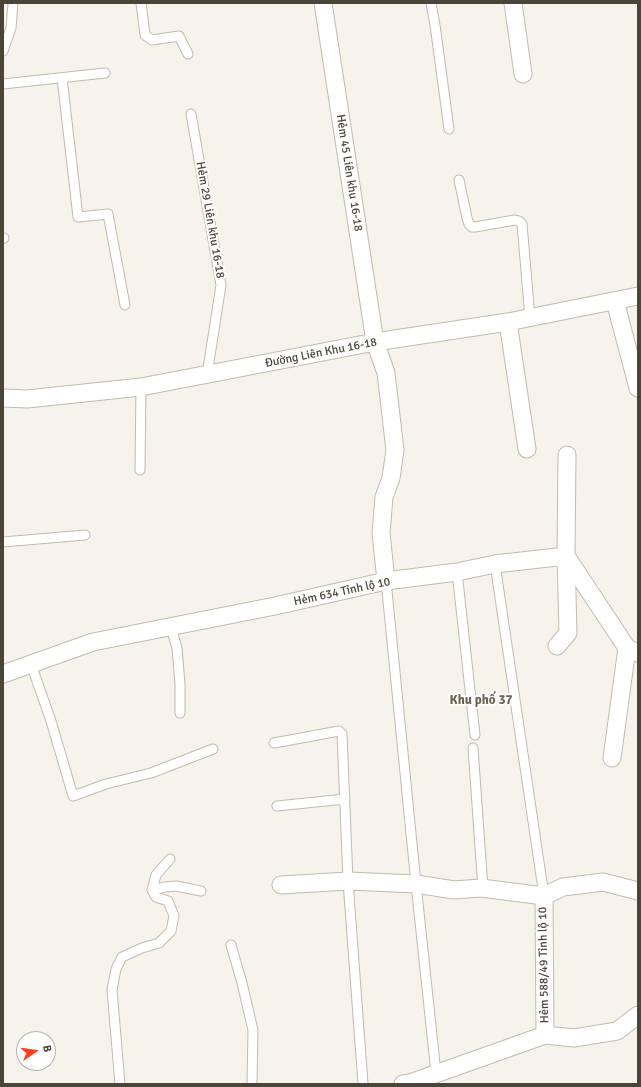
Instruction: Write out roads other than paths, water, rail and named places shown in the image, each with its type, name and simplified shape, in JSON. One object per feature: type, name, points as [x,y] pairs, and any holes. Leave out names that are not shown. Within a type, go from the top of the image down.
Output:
[{"type":"street","name":"Hẻm 45 Liên khu 16-18","points":[[322,3],[375,342],[386,373],[395,450],[391,478],[384,497],[381,533],[386,581]]},
{"type":"street","points":[[513,3],[523,74]]},
{"type":"street","name":"Đường Liên Khu 16-18","points":[[3,398],[27,399],[141,387],[375,342],[530,318],[638,296]]},
{"type":"street","points":[[615,301],[638,388]]},
{"type":"street","points":[[508,322],[527,449]]},
{"type":"street","points":[[557,646],[568,633],[566,556],[567,455]]},
{"type":"street","points":[[566,556],[632,650],[612,758]]},
{"type":"street","name":"Hẻm 634 Tỉnh lộ 10","points":[[3,674],[93,642],[275,606],[386,581],[457,572],[495,564],[566,556]]},
{"type":"street","points":[[281,885],[348,881],[416,884],[454,890],[484,889],[544,896],[563,887],[603,882],[638,890]]},
{"type":"street","name":"Hẻm 588/49 Tỉnh lộ 10","points":[[544,896],[545,1034]]},
{"type":"street","points":[[403,1084],[410,1083],[545,1034],[574,1038],[617,1031],[638,1015]]},
{"type":"lane","points":[[3,51],[11,28],[13,3]]},
{"type":"lane","points":[[141,3],[145,35],[152,40],[179,36],[188,54]]},
{"type":"lane","points":[[431,3],[436,25],[449,129]]},
{"type":"lane","points":[[3,84],[105,73]]},
{"type":"lane","points":[[62,78],[78,217],[108,214],[125,305]]},
{"type":"lane","name":"Hẻm 29 Liên khu 16-18","points":[[191,114],[221,285],[208,375]]},
{"type":"lane","points":[[459,180],[467,218],[472,227],[515,220],[522,224],[530,318]]},
{"type":"lane","points":[[140,470],[141,387]]},
{"type":"lane","points":[[3,542],[85,536]]},
{"type":"lane","points":[[495,564],[544,896]]},
{"type":"lane","points":[[457,572],[475,735]]},
{"type":"lane","points":[[386,581],[436,1073]]},
{"type":"lane","points":[[171,627],[177,648],[180,684],[180,713]]},
{"type":"lane","points":[[31,664],[51,721],[73,796],[106,784],[151,773],[213,749]]},
{"type":"lane","points":[[274,743],[341,732],[348,881],[363,1084]]},
{"type":"lane","points":[[473,748],[484,889]]},
{"type":"lane","points":[[277,806],[345,800]]},
{"type":"lane","points":[[120,1084],[112,990],[116,969],[122,957],[142,948],[159,943],[171,931],[174,916],[168,901],[156,897],[152,890],[156,875],[170,859]]},
{"type":"lane","points":[[152,890],[176,886],[201,891]]},
{"type":"lane","points":[[231,944],[253,1030],[252,1084]]},
{"type":"district","name":"Khu phố 37","points":[[481,701]]}]
